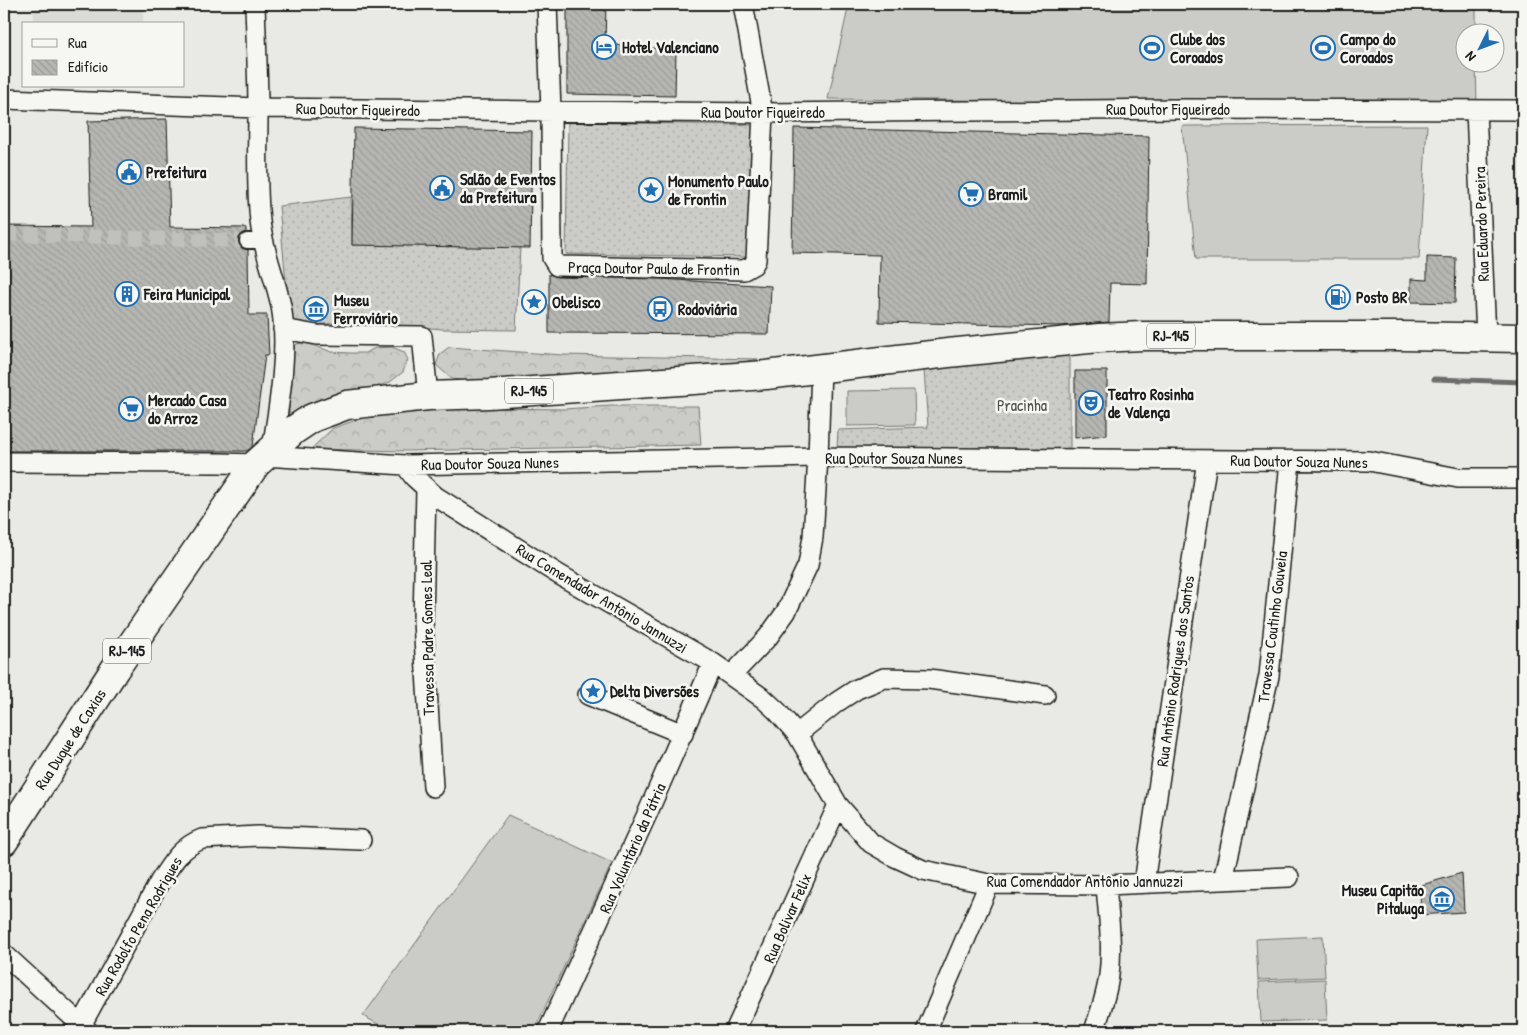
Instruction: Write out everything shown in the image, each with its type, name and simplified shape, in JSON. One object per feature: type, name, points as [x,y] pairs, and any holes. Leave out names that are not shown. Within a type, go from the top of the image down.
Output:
[{"type":"main road","name":"RJ-145","points":[[264,456],[294,430],[312,418],[347,406],[428,396],[489,394],[766,375],[958,352],[1099,338],[1142,336],[1523,338]]},
{"type":"main road","name":"Rua Duque de Caxias","points":[[6,833],[115,669],[264,456]]},
{"type":"street","points":[[255,4],[258,108],[258,200],[255,241],[281,306],[284,329],[278,410],[264,456]]},
{"type":"street","points":[[547,4],[551,111]]},
{"type":"street","points":[[743,4],[763,113]]},
{"type":"street","name":"Rua Doutor Figueiredo","points":[[4,99],[258,108],[763,113],[1180,109],[1523,110]]},
{"type":"street","name":"Rua Eduardo Pereira","points":[[1476,110],[1486,337]]},
{"type":"street","name":"Praça Doutor Paulo de Frontin","points":[[551,111],[552,258],[557,266],[744,270],[753,265],[756,260],[763,113]]},
{"type":"street","points":[[284,329],[317,335],[422,336],[428,396]]},
{"type":"street","points":[[732,675],[768,637],[786,612],[808,565],[813,537],[821,368]]},
{"type":"street","name":"Rua Doutor Souza Nunes","points":[[4,462],[210,463],[264,456],[405,465],[818,457],[1369,460],[1458,478],[1523,478]]},
{"type":"street","name":"Rua Antônio Rodrigues dos Santos","points":[[1144,883],[1207,460]]},
{"type":"street","name":"Travessa Coutinho Gouveia","points":[[1223,880],[1269,676],[1290,461]]},
{"type":"street","name":"Rua Comendador Antônio Jannuzzi","points":[[405,465],[426,489],[558,574],[713,663],[771,705],[797,734],[838,805],[871,843],[895,857],[923,870],[989,884],[1106,885],[1289,877]]},
{"type":"street","name":"Travessa Padre Gomes Leal","points":[[426,489],[423,621],[432,787]]},
{"type":"street","name":"Rua Voluntário da Pátria","points":[[548,1031],[683,734],[713,663]]},
{"type":"street","points":[[797,734],[837,702],[857,689],[884,678],[929,679],[1045,695]]},
{"type":"street","points":[[588,695],[683,734]]},
{"type":"street","name":"Rua Bolivar Felix","points":[[735,1031],[838,805]]},
{"type":"street","name":"Rua Rodolfo Pena Rodrigues","points":[[83,1030],[160,881],[183,849],[202,839],[258,836],[361,840]]},
{"type":"street","points":[[926,1031],[989,884]]},
{"type":"street","points":[[1094,1031],[1105,997],[1109,974],[1110,952],[1106,885]]},
{"type":"street","points":[[4,954],[83,1030]]},
{"type":"shaded area","points":[[33,4],[142,4],[143,22],[34,22]]},
{"type":"green space","name":"Clube dos Coroados","points":[[849,4],[1476,4],[1476,22],[1454,22],[1454,72],[1476,72],[1477,105],[828,99]]},
{"type":"green space","points":[[568,122],[753,125],[751,257],[566,254]]},
{"type":"green space","points":[[1427,125],[1419,259],[1196,259],[1182,126]]},
{"type":"green space","points":[[351,197],[352,245],[520,247],[516,330],[442,329],[363,322],[290,326],[279,206]]},
{"type":"green space","points":[[304,342],[332,352],[365,353],[375,348],[392,347],[404,352],[408,360],[403,372],[390,382],[289,419],[289,380],[294,345]]},
{"type":"green space","points":[[449,347],[563,355],[758,359],[733,364],[606,380],[467,381],[452,379],[436,365],[440,354]]},
{"type":"green space","name":"Pracinha","points":[[1070,351],[1070,452],[837,449],[838,430],[928,427],[924,370]]},
{"type":"green space","points":[[914,390],[915,425],[847,426],[847,391]]},
{"type":"green space","points":[[611,406],[698,406],[701,445],[406,451],[311,449],[333,428],[380,412],[426,407],[563,409]]},
{"type":"green space","points":[[508,815],[612,863],[534,1031],[391,1031],[363,1016]]},
{"type":"green space","points":[[1323,936],[1325,977],[1258,980],[1256,939]]},
{"type":"green space","points":[[1325,979],[1327,1020],[1261,1022],[1259,982]]},
{"type":"building","name":"Hotel Valenciano","points":[[567,4],[606,4],[605,44],[676,50],[675,96],[567,94]]},
{"type":"building","points":[[167,119],[170,227],[246,228],[246,232],[240,236],[238,241],[242,248],[248,250],[249,315],[267,315],[269,355],[265,355],[253,446],[247,451],[4,451],[4,226],[91,227],[88,121]]},
{"type":"building","name":"Salão de Eventos da Prefeitura","points":[[354,128],[532,131],[530,248],[352,245]]},
{"type":"building","name":"Bramil","points":[[794,128],[1149,136],[1147,284],[1110,283],[1109,322],[1060,326],[879,322],[880,255],[792,253]]},
{"type":"building","points":[[1427,257],[1456,258],[1455,303],[1411,302],[1411,279],[1427,280]]},
{"type":"building","name":"Rodoviária","points":[[549,274],[557,277],[660,279],[771,286],[769,334],[549,333]]},
{"type":"building","name":"Teatro Rosinha de Valença","points":[[1075,371],[1107,371],[1107,435],[1075,438]]},
{"type":"building","name":"Museu Capitão Pitaluga","points":[[1462,873],[1464,912],[1419,915],[1422,885]]},
{"type":"waterway","points":[[1434,379],[1523,382]]},
{"type":"tunnel","points":[[4,234],[247,241]]},
{"type":"place","name":"Hotel Valenciano","points":[[604,47]]},
{"type":"place","name":"Clube dos Coroados","points":[[1152,48]]},
{"type":"place","name":"Campo do Coroados","points":[[1323,48]]},
{"type":"place","name":"Prefeitura","points":[[129,172]]},
{"type":"place","name":"Salão de Eventos da Prefeitura","points":[[442,188]]},
{"type":"place","name":"Monumento Paulo de Frontin","points":[[651,190]]},
{"type":"place","name":"Bramil","points":[[971,194]]},
{"type":"place","name":"Feira Municipal","points":[[127,294]]},
{"type":"place","name":"Posto BR","points":[[1338,297]]},
{"type":"place","name":"Obelisco","points":[[534,302]]},
{"type":"place","name":"Museu Ferroviário","points":[[316,309]]},
{"type":"place","name":"Rodoviária","points":[[660,309]]},
{"type":"place","name":"Teatro Rosinha de Valença","points":[[1091,403]]},
{"type":"place","name":"Mercado Casa do Arroz","points":[[131,409]]},
{"type":"place","name":"Delta Diversões","points":[[593,691]]},
{"type":"place","name":"Museu Capitão Pitaluga","points":[[1442,899]]}]
